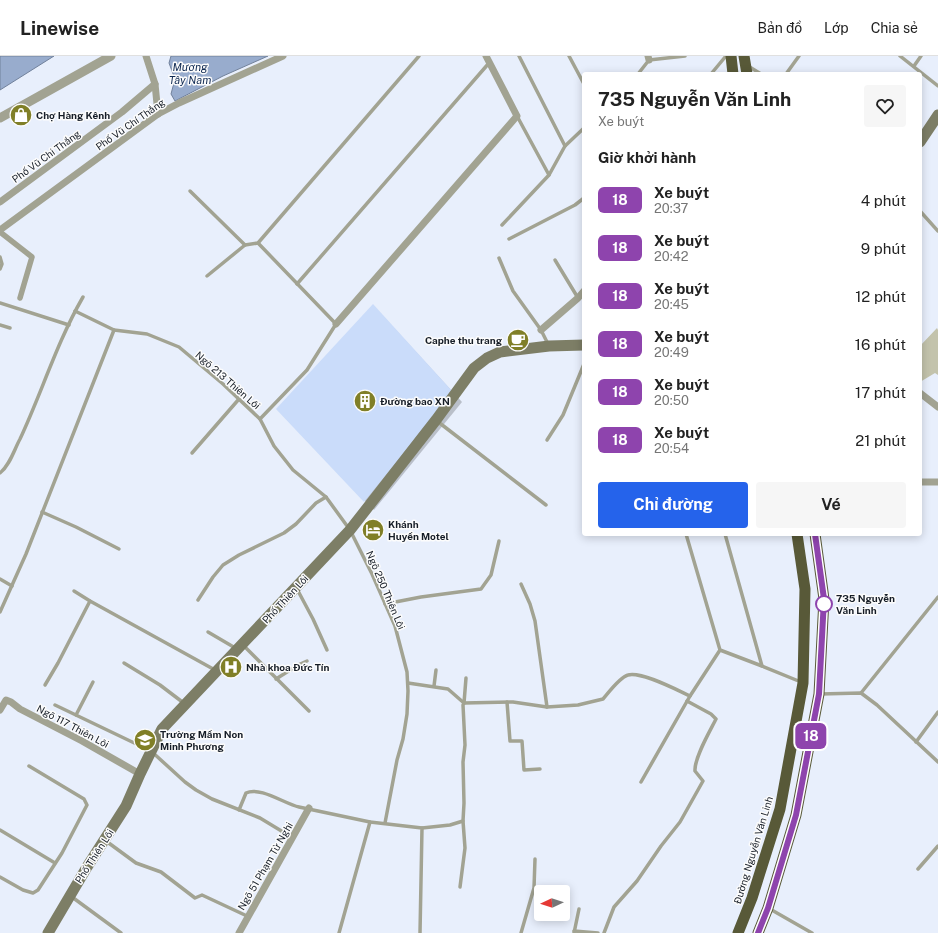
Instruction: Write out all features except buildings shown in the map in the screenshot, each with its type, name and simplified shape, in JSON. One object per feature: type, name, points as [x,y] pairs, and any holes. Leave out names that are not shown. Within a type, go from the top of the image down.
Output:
[{"type":"highway","points":[[731,56],[733,72]]},
{"type":"highway","name":"Đường Nguyễn Văn Linh","points":[[738,933],[752,898],[780,810],[803,683],[805,589],[797,536]]},
{"type":"highway","points":[[758,933],[768,908],[796,815],[819,694],[824,599],[814,536]]},
{"type":"main road","points":[[922,139],[938,115]]},
{"type":"main road","name":"Phố Thiên Lôi","points":[[48,933],[126,806],[162,729],[350,530],[436,420],[474,368],[487,358],[500,352],[549,346],[582,345]]},
{"type":"street","points":[[0,118],[110,56]]},
{"type":"street","points":[[146,56],[155,84],[158,114]]},
{"type":"street","name":"Phố Vũ Chí Thắng","points":[[0,231],[158,114],[178,103],[283,56]]},
{"type":"street","points":[[336,324],[517,116],[488,60]]},
{"type":"street","name":"Phố Vũ Chi Thắng","points":[[0,202],[122,112],[155,84]]},
{"type":"street","points":[[0,231],[32,257],[20,298]]},
{"type":"street","points":[[541,330],[582,293]]},
{"type":"street","points":[[922,395],[938,407]]},
{"type":"street","points":[[922,482],[938,482]]},
{"type":"street","name":"Ngõ 117 Thiên Lôi","points":[[0,710],[6,700],[11,702],[20,709],[82,741],[140,774]]},
{"type":"street","name":"Ngõ 51 Phạm Tử Nghi","points":[[239,933],[247,916],[309,808]]},
{"type":"lane","points":[[207,276],[245,245],[258,243],[419,56]]},
{"type":"lane","points":[[519,56],[565,146]]},
{"type":"lane","points":[[569,56],[582,80]]},
{"type":"lane","points":[[639,72],[648,58],[685,56]]},
{"type":"lane","points":[[713,72],[726,56]]},
{"type":"lane","points":[[787,72],[799,56]]},
{"type":"lane","points":[[900,56],[921,72]]},
{"type":"lane","points":[[914,66],[921,56]]},
{"type":"lane","points":[[297,284],[488,60]]},
{"type":"lane","points":[[745,65],[757,72]]},
{"type":"lane","points":[[922,73],[938,86]]},
{"type":"lane","points":[[517,116],[549,175]]},
{"type":"lane","points":[[502,225],[549,175],[565,146],[582,130]]},
{"type":"lane","points":[[190,191],[245,245]]},
{"type":"lane","points":[[509,239],[582,199]]},
{"type":"lane","points":[[922,213],[938,231]]},
{"type":"lane","points":[[258,243],[336,324],[307,370],[260,419]]},
{"type":"lane","points":[[0,257],[2,264],[0,269]]},
{"type":"lane","points":[[499,258],[513,291],[541,330],[549,346]]},
{"type":"lane","points":[[555,260],[578,298]]},
{"type":"lane","points":[[0,473],[8,465],[82,297]]},
{"type":"lane","points":[[0,303],[69,325]]},
{"type":"lane","name":"Ngõ 213 Thiên Lôi","points":[[75,311],[114,330],[146,334],[179,348],[260,419],[274,446],[293,470],[326,497],[350,530]]},
{"type":"lane","points":[[0,325],[10,328]]},
{"type":"lane","points":[[0,612],[42,512],[114,330]]},
{"type":"lane","points":[[548,440],[563,415],[582,369]]},
{"type":"lane","points":[[192,453],[239,399]]},
{"type":"lane","points":[[436,420],[546,505]]},
{"type":"lane","points":[[198,600],[223,565],[239,554],[284,533],[296,524],[316,503],[326,497]]},
{"type":"lane","points":[[42,512],[76,527],[119,549]]},
{"type":"lane","name":"Ngõ 250 Thiên Lôi","points":[[350,530],[395,626],[407,672],[407,714],[385,823]]},
{"type":"lane","points":[[641,782],[687,701],[720,650],[687,536]]},
{"type":"lane","points":[[726,536],[762,666]]},
{"type":"lane","points":[[385,604],[421,596],[481,588],[491,575],[499,541]]},
{"type":"lane","points":[[0,579],[12,586]]},
{"type":"lane","points":[[521,584],[530,604],[535,621],[547,707]]},
{"type":"lane","points":[[296,588],[328,650]]},
{"type":"lane","points":[[74,591],[217,671]]},
{"type":"lane","points":[[861,693],[938,597]]},
{"type":"lane","points":[[45,685],[90,601]]},
{"type":"lane","points":[[208,632],[240,647],[258,659],[309,711]]},
{"type":"lane","points":[[720,650],[803,683]]},
{"type":"lane","points":[[276,679],[307,661]]},
{"type":"lane","points":[[124,663],[160,685],[186,704]]},
{"type":"lane","points":[[434,686],[436,670]]},
{"type":"lane","points":[[408,683],[448,689],[464,702],[506,702],[547,707],[578,705],[603,699],[622,678],[628,675],[636,674],[660,682],[690,696]]},
{"type":"lane","points":[[460,887],[465,848],[463,762],[465,745],[463,705],[466,678]]},
{"type":"lane","points":[[76,715],[92,682]]},
{"type":"lane","points":[[819,694],[861,693],[877,705],[938,762]]},
{"type":"lane","points":[[604,933],[614,907],[637,881],[661,846],[680,822],[703,781],[695,771],[696,764],[703,745],[716,719],[711,714],[687,701]]},
{"type":"lane","points":[[506,702],[510,741],[522,741],[524,770],[540,769]]},
{"type":"lane","points":[[55,705],[151,751],[196,790],[208,797],[260,818],[293,838]]},
{"type":"lane","points":[[916,742],[938,712]]},
{"type":"lane","points":[[0,877],[22,890],[33,893],[38,890],[55,863],[87,805],[84,799],[29,766]]},
{"type":"lane","points":[[239,810],[246,793],[251,790],[260,792],[289,805],[370,822],[422,828],[450,826],[464,822]]},
{"type":"lane","points":[[339,933],[370,822]]},
{"type":"lane","points":[[420,933],[422,828]]},
{"type":"lane","points":[[0,830],[55,863]]},
{"type":"lane","points":[[105,840],[136,863],[161,872],[195,898],[202,895],[247,916]]},
{"type":"lane","points":[[918,869],[938,846]]},
{"type":"lane","points":[[521,933],[534,888],[535,859]]},
{"type":"lane","points":[[70,895],[121,933]]},
{"type":"lane","points":[[768,908],[812,933]]},
{"type":"lane","points":[[580,909],[574,932],[598,933]]},
{"type":"green space","points":[[937,328],[938,375],[935,373],[922,381],[922,344]]},
{"type":"water","points":[[0,56],[54,56],[0,90]]},
{"type":"water","name":"Mương Tây Nam","points":[[171,56],[268,56],[223,76],[175,101],[171,94],[175,79],[169,63]]},
{"type":"bus line","name":"18","points":[[758,933],[768,908],[796,815],[819,694],[824,599],[815,536]]},
{"type":"place","name":"Chợ Hàng Kênh","points":[[21,115]]},
{"type":"place","name":"Caphe thu trang","points":[[518,340]]},
{"type":"place","name":"Đường bao XN","points":[[365,401]]},
{"type":"place","name":"Khánh Huyền Motel","points":[[373,530]]},
{"type":"place","name":"735 Nguyễn Văn Linh","points":[[824,604]]},
{"type":"place","name":"Nhà khoa Đức Tín","points":[[231,667]]},
{"type":"place","name":"Trường Mầm Non Minh Phương","points":[[145,740]]}]
